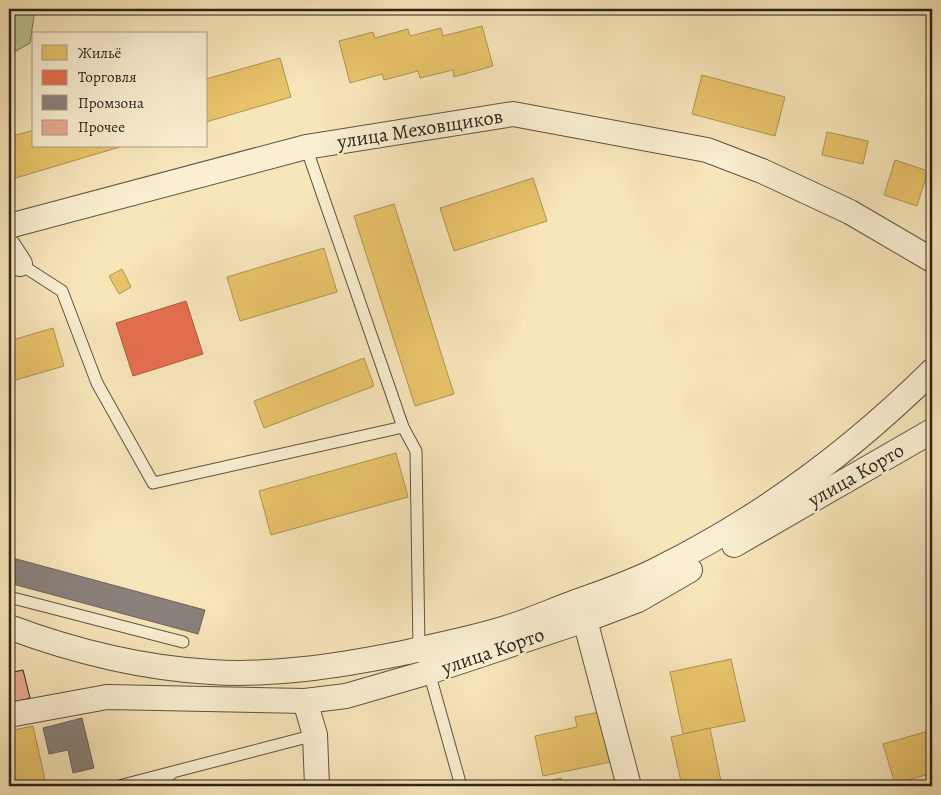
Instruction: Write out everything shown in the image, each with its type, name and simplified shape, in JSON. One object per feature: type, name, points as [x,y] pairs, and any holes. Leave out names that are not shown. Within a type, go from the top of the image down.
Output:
[{"type":"street","name":"улица Меховщиков","points":[[9,226],[306,147],[513,114],[707,150],[762,171],[850,212],[932,260]]},
{"type":"street","points":[[9,627],[119,660],[211,672],[255,672],[332,666],[419,650],[508,627],[610,590],[687,554],[756,513],[835,457],[932,371]]},
{"type":"street","name":"улица Корто","points":[[9,714],[107,698],[306,701],[346,696],[429,672],[585,620],[638,600],[932,431]]},
{"type":"street","points":[[585,620],[629,786]]},
{"type":"street","points":[[306,701],[315,734],[317,786]]},
{"type":"lane","points":[[306,147],[403,427],[416,451],[419,650],[429,672],[461,786]]},
{"type":"lane","points":[[14,256],[62,291],[97,383],[153,483],[403,427]]},
{"type":"lane","points":[[9,597],[183,642]]},
{"type":"lane","points":[[119,786],[315,734]]},
{"type":"lane","points":[[156,786],[174,772]]},
{"type":"green space","points":[[9,9],[35,9],[30,43],[9,55]]},
{"type":"building: Жильё","points":[[482,26],[493,66],[454,77],[453,70],[420,78],[418,71],[384,80],[382,74],[350,83],[339,41],[373,32],[375,38],[408,29],[410,36],[441,28],[443,36]]},
{"type":"building: Жильё","points":[[280,58],[291,97],[208,121],[208,78]]},
{"type":"building: Жильё","points":[[702,75],[785,97],[775,136],[692,114]]},
{"type":"building: Жильё","points":[[32,131],[32,148],[116,148],[9,180],[9,137]]},
{"type":"building: Жильё","points":[[827,132],[868,141],[863,164],[822,155]]},
{"type":"building: Жильё","points":[[895,160],[928,171],[917,206],[884,195]]},
{"type":"building: Жильё","points":[[533,178],[547,221],[454,251],[440,208]]},
{"type":"building: Жильё","points":[[394,204],[454,394],[415,406],[354,216]]},
{"type":"building: Жильё","points":[[324,248],[337,292],[240,321],[227,277]]},
{"type":"building: Жильё","points":[[122,269],[131,287],[119,294],[109,276]]},
{"type":"building: Жильё","points":[[53,328],[64,366],[9,382],[9,341]]},
{"type":"building: Жильё","points":[[364,358],[374,386],[264,428],[254,401]]},
{"type":"building: Жильё","points":[[396,453],[408,497],[271,535],[259,491]]},
{"type":"building: Жильё","points":[[731,659],[745,721],[683,734],[670,672]]},
{"type":"building: Жильё","points":[[614,709],[625,759],[543,776],[535,736],[577,727],[575,717]]},
{"type":"building: Жильё","points":[[33,726],[46,784],[9,786],[9,731]]},
{"type":"building: Жильё","points":[[710,728],[722,786],[682,786],[671,737]]},
{"type":"building: Жильё","points":[[932,730],[932,773],[895,784],[883,744]]},
{"type":"building: Жильё","points":[[561,778],[562,786],[526,786]]},
{"type":"building: Торговля","points":[[186,301],[203,354],[133,376],[116,323]]},
{"type":"building: Промзона","points":[[9,557],[205,610],[198,634],[9,583]]},
{"type":"building: Промзона","points":[[82,718],[94,768],[73,773],[68,750],[49,754],[43,728]]},
{"type":"building: Прочее","points":[[23,670],[30,698],[9,704],[9,673]]}]
